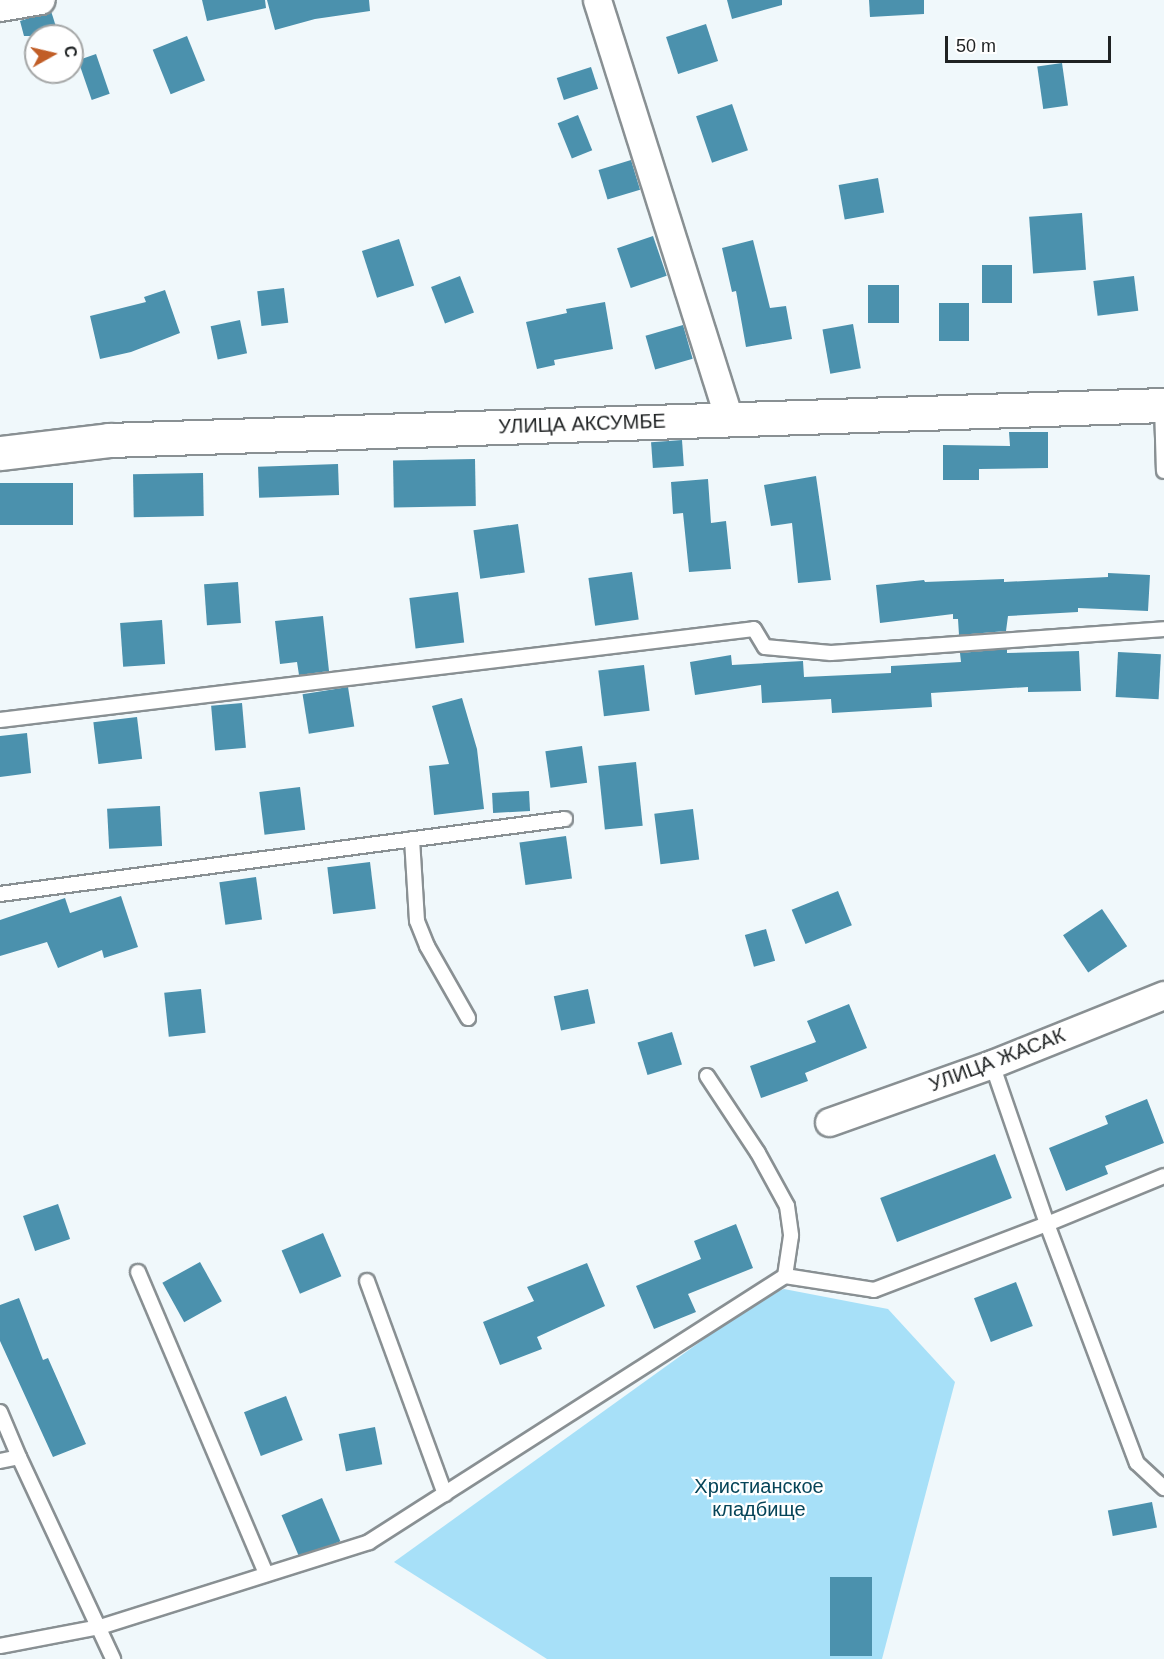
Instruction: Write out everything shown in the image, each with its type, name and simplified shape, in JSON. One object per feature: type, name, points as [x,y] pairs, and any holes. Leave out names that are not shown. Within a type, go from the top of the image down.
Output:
[{"type":"main road","name":"УЛИЦА АКСУМБЕ","points":[[0,453],[109,440],[1163,405]]},
{"type":"street","points":[[0,8],[40,0]]},
{"type":"street","points":[[597,0],[729,419]]},
{"type":"street","name":"УЛИЦА ЖАСАК","points":[[829,1122],[992,1064],[1164,995]]},
{"type":"lane","points":[[1163,405],[1164,471]]},
{"type":"lane","points":[[0,720],[754,629],[765,647],[831,653],[1164,629]]},
{"type":"lane","points":[[0,894],[565,819]]},
{"type":"lane","points":[[412,839],[417,921],[427,946],[468,1018]]},
{"type":"lane","points":[[992,1064],[1047,1224],[1137,1463],[1164,1488]]},
{"type":"lane","points":[[707,1076],[758,1153],[787,1206],[791,1236],[785,1276]]},
{"type":"lane","points":[[0,1646],[100,1627],[369,1542],[785,1276],[874,1290],[1047,1224],[1164,1176]]},
{"type":"lane","points":[[138,1272],[266,1574]]},
{"type":"lane","points":[[367,1281],[445,1494]]},
{"type":"lane","points":[[0,1412],[113,1659]]},
{"type":"lane","points":[[0,1461],[19,1457]]},
{"type":"green space","name":"Христианское кладбище","points":[[784,1289],[888,1309],[955,1382],[882,1659],[547,1659],[394,1562],[761,1298]]},
{"type":"building","points":[[202,0],[265,0],[266,8],[207,21]]},
{"type":"building","points":[[267,0],[369,0],[370,11],[315,19],[275,30]]},
{"type":"building","points":[[727,0],[782,0],[782,5],[732,19]]},
{"type":"building","points":[[869,0],[924,0],[924,14],[870,17]]},
{"type":"building","points":[[51,11],[55,24],[24,24],[24,36],[20,21]]},
{"type":"building","points":[[706,24],[718,61],[678,74],[666,37]]},
{"type":"building","points":[[187,36],[205,81],[171,94],[153,50]]},
{"type":"building","points":[[96,54],[110,94],[92,100],[84,78],[84,58]]},
{"type":"building","points":[[1062,63],[1068,106],[1043,109],[1037,66]]},
{"type":"building","points":[[591,67],[598,89],[564,100],[557,78]]},
{"type":"building","points":[[732,104],[748,150],[712,163],[696,116]]},
{"type":"building","points":[[578,115],[592,150],[572,158],[558,123]]},
{"type":"building","points":[[631,160],[640,190],[608,200],[598,170]]},
{"type":"building","points":[[878,178],[884,212],[845,219],[839,185]]},
{"type":"building","points":[[1082,213],[1086,270],[1033,274],[1029,217]]},
{"type":"building","points":[[653,236],[667,276],[631,288],[617,248]]},
{"type":"building","points":[[399,239],[414,286],[377,298],[362,251]]},
{"type":"building","points":[[753,240],[770,308],[786,306],[792,339],[746,347],[736,291],[732,292],[722,248]]},
{"type":"building","points":[[982,265],[1012,265],[1012,303],[982,303]]},
{"type":"building","points":[[460,276],[474,312],[445,324],[431,287]]},
{"type":"building","points":[[1134,276],[1138,311],[1098,316],[1093,281]]},
{"type":"building","points":[[868,285],[899,285],[899,323],[868,323]]},
{"type":"building","points":[[284,288],[288,323],[261,326],[257,291]]},
{"type":"building","points":[[165,290],[180,333],[131,352],[100,359],[90,316],[146,302],[144,297]]},
{"type":"building","points":[[605,302],[613,349],[554,360],[555,365],[537,369],[526,322],[567,313],[566,309]]},
{"type":"building","points":[[939,303],[969,303],[969,341],[939,341]]},
{"type":"building","points":[[240,320],[247,353],[218,359],[211,326]]},
{"type":"building","points":[[853,324],[861,368],[830,374],[822,329]]},
{"type":"building","points":[[683,325],[693,359],[655,369],[646,336]]},
{"type":"building","points":[[1009,432],[1048,432],[1048,468],[979,469],[979,480],[943,480],[943,445],[1010,446]]},
{"type":"building","points":[[682,440],[684,466],[653,468],[651,442]]},
{"type":"building","points":[[475,459],[476,506],[394,507],[393,460]]},
{"type":"building","points":[[338,464],[339,495],[259,498],[258,467]]},
{"type":"building","points":[[203,473],[204,516],[134,517],[133,474]]},
{"type":"building","points":[[816,476],[831,580],[798,583],[792,523],[771,526],[764,485]]},
{"type":"building","points":[[708,479],[711,523],[726,521],[731,569],[689,572],[683,513],[673,514],[671,482]]},
{"type":"building","points":[[0,483],[73,483],[73,525],[0,525]]},
{"type":"building","points":[[518,524],[525,573],[480,579],[473,530]]},
{"type":"building","points":[[632,572],[639,620],[595,626],[588,578]]},
{"type":"building","points":[[1108,573],[1150,575],[1148,611],[1078,608],[1078,612],[1008,616],[1006,631],[959,635],[958,619],[953,619],[953,614],[880,623],[876,585],[924,580],[925,582],[1004,579],[1004,582],[1108,577]]},
{"type":"building","points":[[238,582],[241,623],[207,625],[204,584]]},
{"type":"building","points":[[458,592],[464,643],[416,649],[409,598]]},
{"type":"building","points":[[323,616],[329,671],[299,675],[297,662],[280,664],[275,621]]},
{"type":"building","points":[[162,620],[165,664],[123,667],[120,623]]},
{"type":"building","points":[[1007,649],[1007,653],[1079,651],[1081,691],[1028,692],[1028,687],[931,693],[932,707],[832,713],[831,699],[762,703],[761,685],[695,695],[690,662],[731,655],[732,665],[803,661],[804,677],[891,673],[891,666],[961,662],[960,653]]},
{"type":"building","points":[[1118,652],[1161,654],[1159,699],[1116,697]]},
{"type":"building","points":[[644,665],[650,711],[604,716],[598,671]]},
{"type":"building","points":[[348,687],[354,727],[309,734],[303,694]]},
{"type":"building","points":[[462,698],[477,749],[484,809],[434,815],[429,766],[449,764],[432,706]]},
{"type":"building","points":[[242,703],[246,748],[215,751],[211,706]]},
{"type":"building","points":[[137,717],[142,759],[98,764],[93,722]]},
{"type":"building","points":[[27,733],[31,773],[0,777],[0,736]]},
{"type":"building","points":[[582,746],[587,783],[551,788],[545,751]]},
{"type":"building","points":[[636,762],[643,826],[605,830],[598,766]]},
{"type":"building","points":[[300,787],[305,830],[265,835],[259,792]]},
{"type":"building","points":[[529,791],[530,811],[493,813],[492,793]]},
{"type":"building","points":[[160,806],[162,846],[109,849],[107,809]]},
{"type":"building","points":[[693,809],[699,860],[661,864],[654,814]]},
{"type":"building","points":[[566,836],[572,879],[525,885],[519,843]]},
{"type":"building","points":[[370,862],[376,909],[333,914],[327,867]]},
{"type":"building","points":[[256,877],[262,920],[225,925],[219,882]]},
{"type":"building","points":[[838,891],[852,925],[806,944],[792,910]]},
{"type":"building","points":[[121,896],[138,947],[104,958],[102,950],[58,968],[47,942],[0,956],[0,920],[65,898],[70,913]]},
{"type":"building","points":[[1102,909],[1127,946],[1088,973],[1063,935]]},
{"type":"building","points":[[766,929],[775,961],[754,967],[745,935]]},
{"type":"building","points":[[201,989],[206,1033],[169,1037],[164,993]]},
{"type":"building","points":[[588,989],[595,1023],[561,1031],[554,996]]},
{"type":"building","points":[[849,1004],[867,1048],[805,1073],[808,1081],[761,1098],[750,1066],[816,1042],[807,1021]]},
{"type":"building","points":[[672,1032],[682,1065],[648,1075],[638,1043]]},
{"type":"building","points":[[1147,1099],[1164,1143],[1105,1166],[1108,1174],[1066,1191],[1049,1148],[1108,1124],[1105,1116]]},
{"type":"building","points":[[995,1154],[1012,1198],[897,1242],[880,1198]]},
{"type":"building","points":[[58,1204],[70,1239],[35,1251],[23,1216]]},
{"type":"building","points":[[736,1224],[753,1268],[688,1294],[696,1312],[654,1329],[636,1286],[701,1259],[694,1241]]},
{"type":"building","points":[[323,1233],[341,1276],[300,1294],[282,1251]]},
{"type":"building","points":[[200,1262],[222,1301],[184,1322],[162,1283]]},
{"type":"building","points":[[587,1263],[605,1306],[537,1337],[542,1349],[500,1365],[483,1322],[534,1301],[527,1287]]},
{"type":"building","points":[[1016,1282],[1033,1326],[991,1342],[974,1298]]},
{"type":"building","points":[[19,1298],[43,1360],[48,1358],[86,1444],[53,1457],[0,1341],[0,1305]]},
{"type":"building","points":[[286,1396],[303,1440],[261,1456],[244,1412]]},
{"type":"building","points":[[375,1427],[382,1464],[346,1471],[339,1434]]},
{"type":"building","points":[[322,1498],[340,1541],[300,1558],[281,1515]]},
{"type":"building","points":[[1152,1502],[1157,1528],[1113,1536],[1108,1511]]},
{"type":"building","points":[[830,1577],[872,1577],[872,1656],[830,1656]]}]
